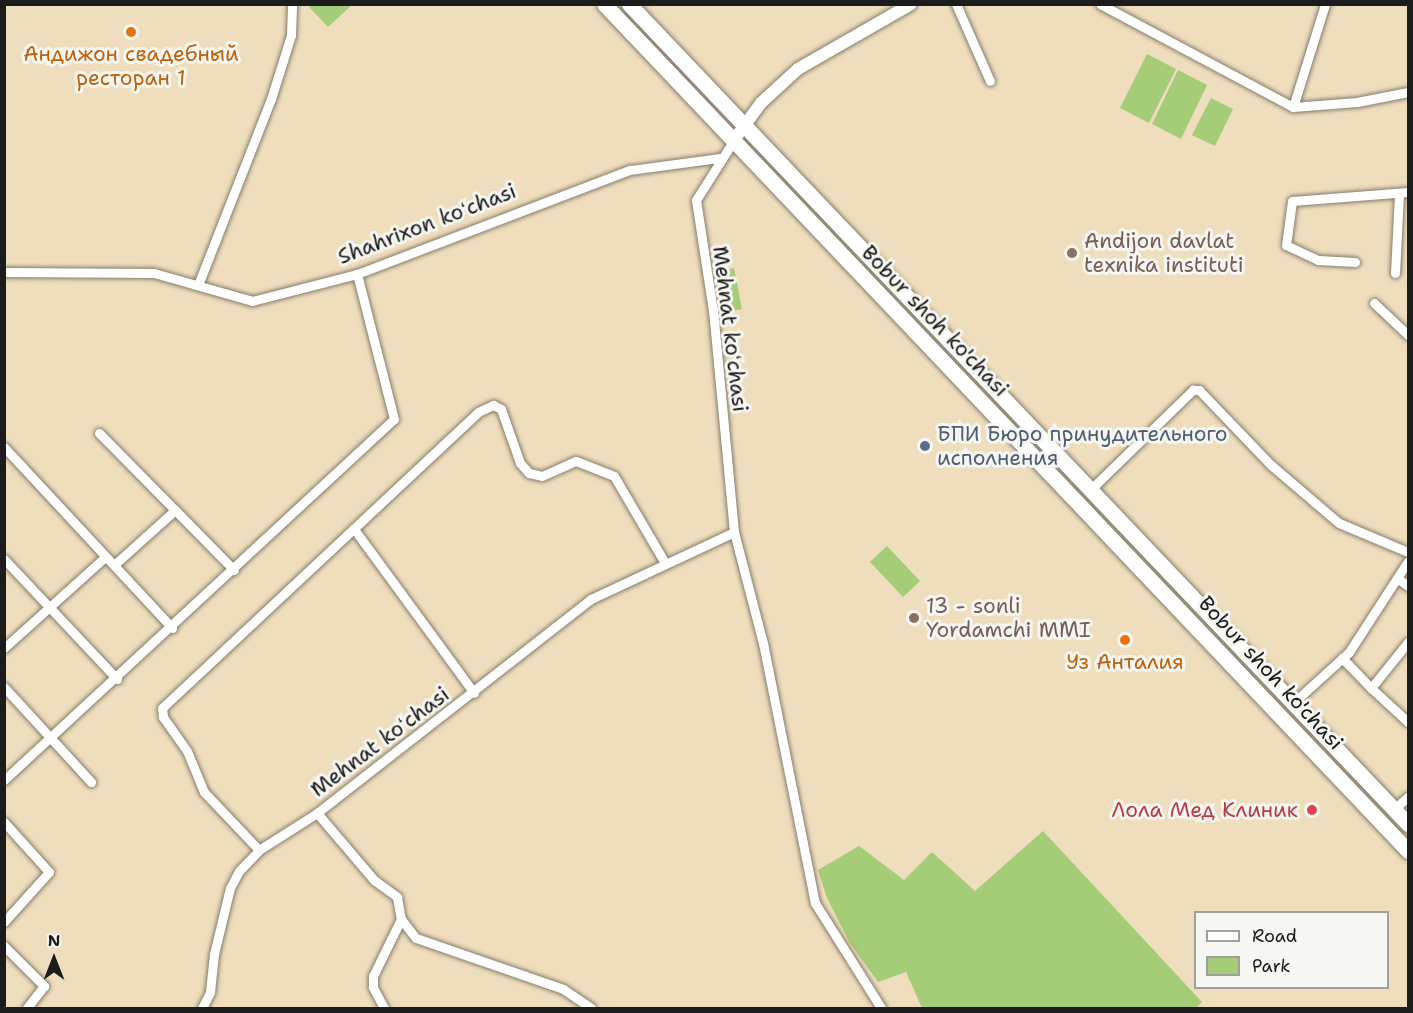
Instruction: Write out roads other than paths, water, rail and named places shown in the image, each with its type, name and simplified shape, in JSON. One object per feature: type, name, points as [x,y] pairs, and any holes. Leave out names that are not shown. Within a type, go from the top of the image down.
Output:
[{"type":"main road","name":"Bobur shoh ko'chasi","points":[[604,4],[1408,851]]},
{"type":"main road","name":"Bobur shoh ko'chasi","points":[[629,4],[1408,824]]},
{"type":"street","points":[[198,285],[271,99],[291,35],[292,4]]},
{"type":"street","points":[[734,140],[777,86],[801,67],[911,4]]},
{"type":"street","points":[[956,4],[990,81]]},
{"type":"street","points":[[1100,4],[1293,107],[1357,102],[1408,92]]},
{"type":"street","points":[[1293,107],[1325,4]]},
{"type":"street","name":"Mehnat koʻchasi","points":[[734,140],[719,158],[696,200],[713,311],[734,532],[763,643],[814,903],[881,1008]]},
{"type":"street","name":"Shahrixon koʻchasi","points":[[4,272],[154,273],[252,301],[357,274],[630,170],[719,158]]},
{"type":"street","points":[[1355,262],[1318,260],[1286,245],[1292,201],[1404,192],[1395,273]]},
{"type":"street","points":[[4,780],[117,679],[394,419],[357,274]]},
{"type":"street","points":[[1374,303],[1408,335]]},
{"type":"street","points":[[1090,490],[1193,390],[1200,390],[1271,465],[1339,523],[1408,552]]},
{"type":"street","points":[[259,850],[204,792],[187,751],[163,717],[162,708],[478,412],[493,405],[506,416],[520,463],[529,473],[542,476],[576,461],[614,476],[665,562]]},
{"type":"street","points":[[99,433],[234,570]]},
{"type":"street","points":[[4,447],[172,628]]},
{"type":"street","points":[[114,565],[175,510]]},
{"type":"street","points":[[354,529],[474,693]]},
{"type":"street","name":"Mehnat koʻchasi","points":[[591,1008],[563,989],[416,938],[401,919],[397,897],[374,880],[317,813],[474,693],[591,599],[665,562],[734,532]]},
{"type":"street","points":[[4,648],[105,556]]},
{"type":"street","points":[[4,559],[117,679]]},
{"type":"street","points":[[1293,704],[1342,658],[1408,561]]},
{"type":"street","points":[[1397,578],[1408,586]]},
{"type":"street","points":[[1371,688],[1408,642]]},
{"type":"street","points":[[1342,658],[1408,722]]},
{"type":"street","points":[[4,687],[49,739],[91,782]]},
{"type":"street","points":[[1394,809],[1408,797]]},
{"type":"street","points":[[202,1008],[210,992],[230,888],[238,870],[259,850],[317,813]]},
{"type":"street","points":[[4,822],[49,872],[4,922]]},
{"type":"street","points":[[384,1008],[373,987],[373,976],[401,919]]},
{"type":"street","points":[[4,946],[44,986],[27,1008]]},
{"type":"place","name":"Андижон свадебный ресторан 1","points":[[131,32]]},
{"type":"place","name":"Andijon davlat texnika instituti","points":[[1072,253]]},
{"type":"place","name":"БПИ Бюро принудительного исполнения","points":[[925,446]]},
{"type":"place","name":"13 - sonli Yordamchi MMI","points":[[914,618]]},
{"type":"place","name":"Уз Анталия","points":[[1125,640]]},
{"type":"place","name":"Лола Мед Клиник","points":[[1312,810]]}]
